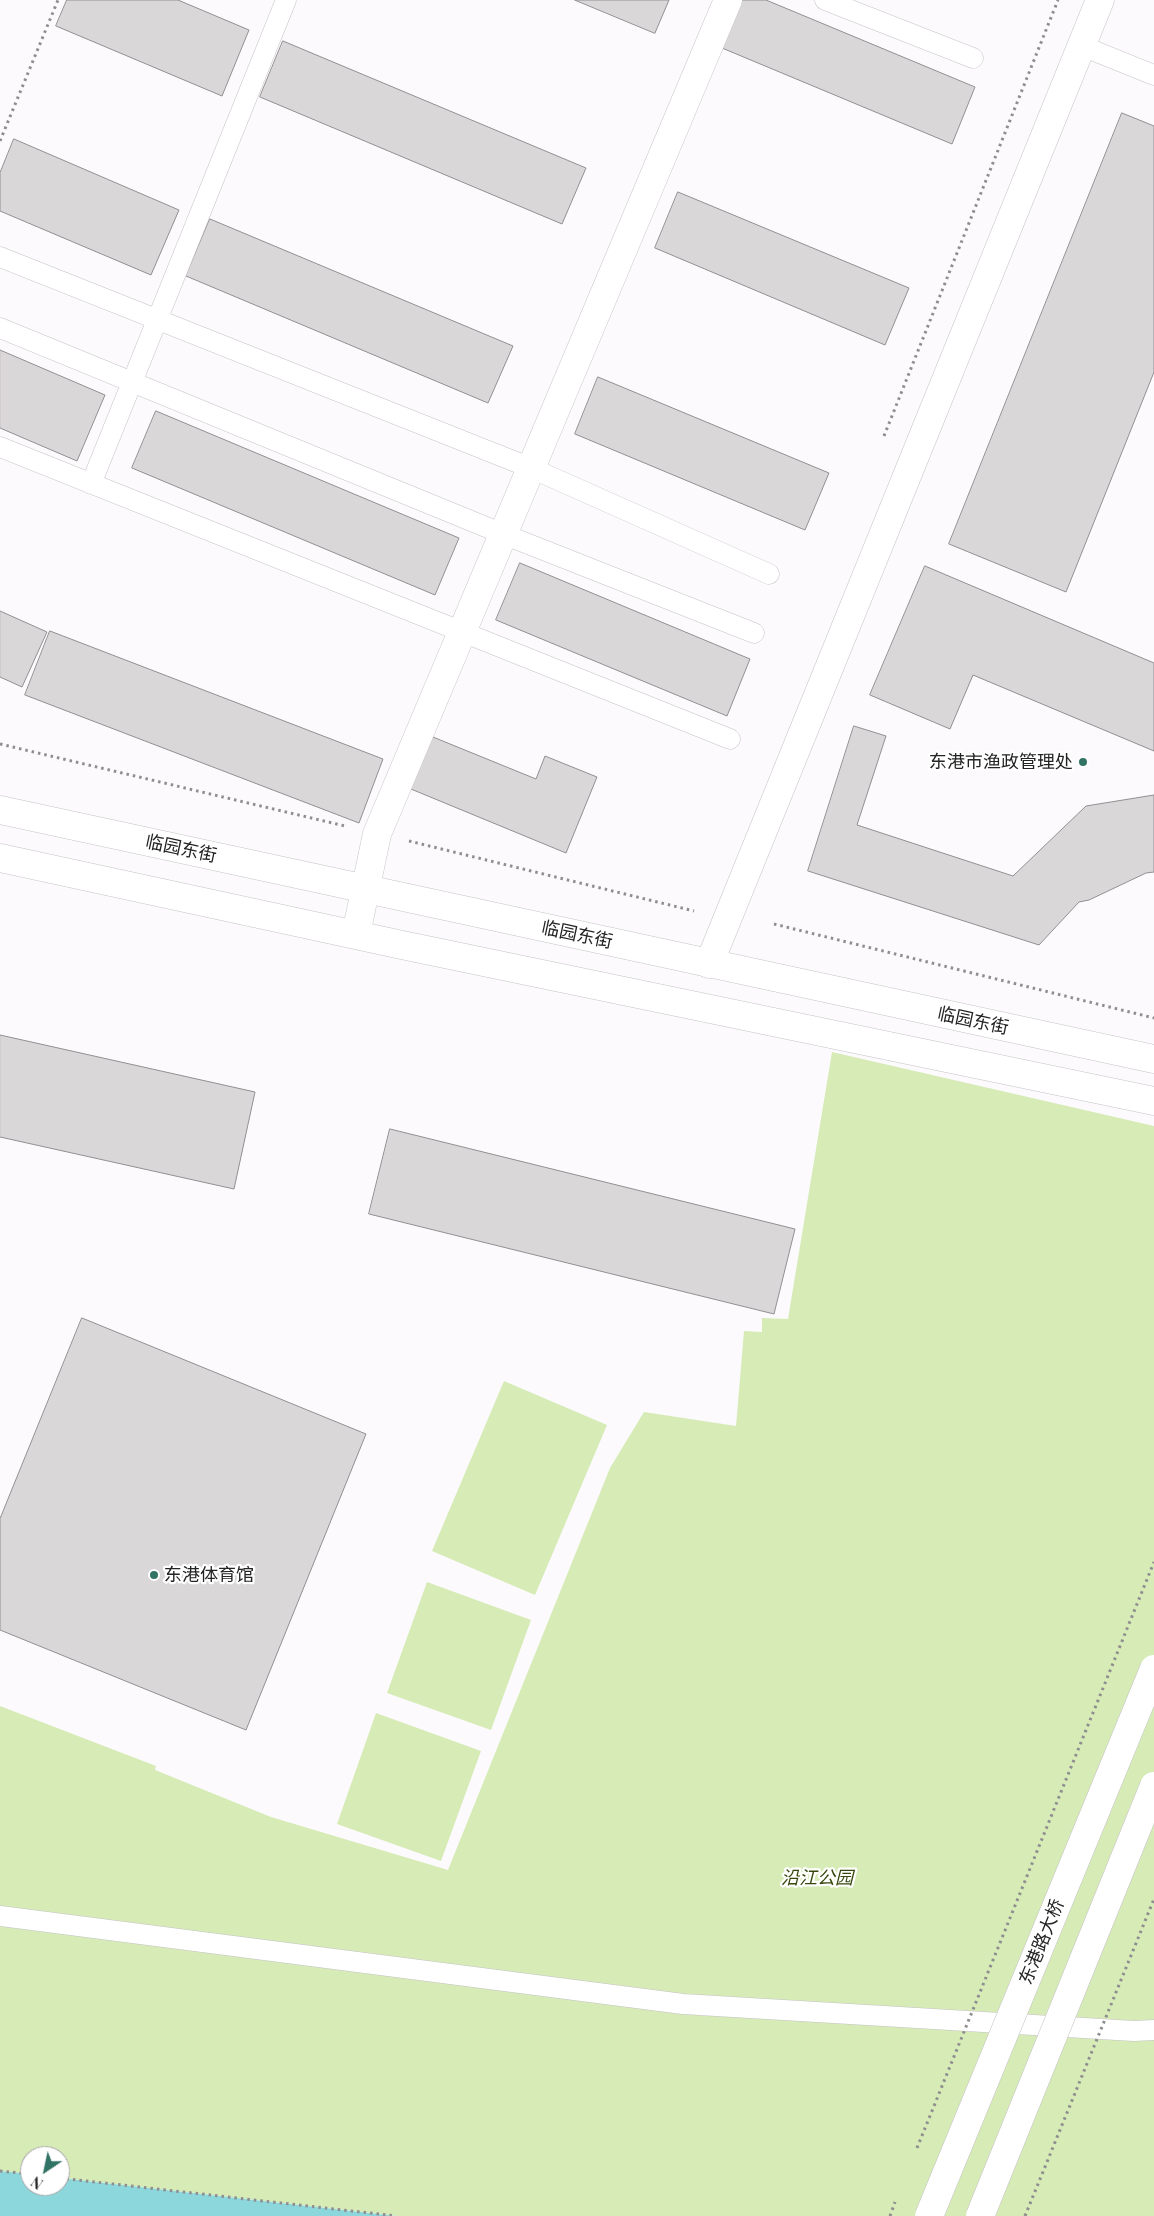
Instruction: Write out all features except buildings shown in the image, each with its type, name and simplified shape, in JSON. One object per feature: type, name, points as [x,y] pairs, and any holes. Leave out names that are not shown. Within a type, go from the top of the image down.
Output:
[{"type":"street","points":[[356,934],[377,834],[728,0]]},
{"type":"street","points":[[709,964],[1100,0]]},
{"type":"street","name":"临园东街","points":[[0,810],[1154,1059]]},
{"type":"street","points":[[0,858],[1154,1101]]},
{"type":"street","name":"东港路大桥","points":[[929,2216],[1154,1669]]},
{"type":"street","points":[[980,2216],[1154,1786]]},
{"type":"lane","points":[[91,484],[286,0]]},
{"type":"lane","points":[[825,0],[973,58]]},
{"type":"lane","points":[[1082,46],[1154,75]]},
{"type":"lane","points":[[0,257],[158,318],[531,468],[769,574]]},
{"type":"lane","points":[[0,328],[503,534],[754,633]]},
{"type":"lane","points":[[0,446],[730,739]]},
{"type":"lane","points":[[0,1916],[683,2004],[1134,2031],[1154,2030]]},
{"type":"path","points":[[0,141],[58,0]]},
{"type":"path","points":[[774,924],[1154,1018]]},
{"type":"path","points":[[916,2152],[1154,1562]]},
{"type":"path","points":[[1025,2216],[1154,1900]]},
{"type":"path","points":[[0,2171],[20,2173]]},
{"type":"path","points":[[70,2179],[396,2216]]},
{"type":"path","points":[[890,2216],[897,2198]]},
{"type":"green space","name":"沿江公园","points":[[832,1052],[1154,1126],[1154,2216],[397,2216],[70,2179],[70,2146],[20,2146],[20,2173],[0,2171],[0,1706],[156,1766],[155,1770],[271,1817],[448,1870],[610,1468],[644,1412],[736,1426],[744,1331],[762,1332],[762,1318],[788,1319]]},
{"type":"green space","points":[[504,1381],[607,1425],[535,1595],[432,1551]]},
{"type":"green space","points":[[427,1582],[531,1620],[491,1730],[387,1693]]},
{"type":"green space","points":[[376,1713],[481,1751],[441,1861],[337,1824]]},
{"type":"water","points":[[0,2171],[20,2173],[20,2196],[70,2196],[70,2179],[396,2216],[0,2216]]},
{"type":"place","name":"东港市渔政管理处","points":[[1083,762]]},
{"type":"place","name":"东港体育馆","points":[[154,1575]]}]
